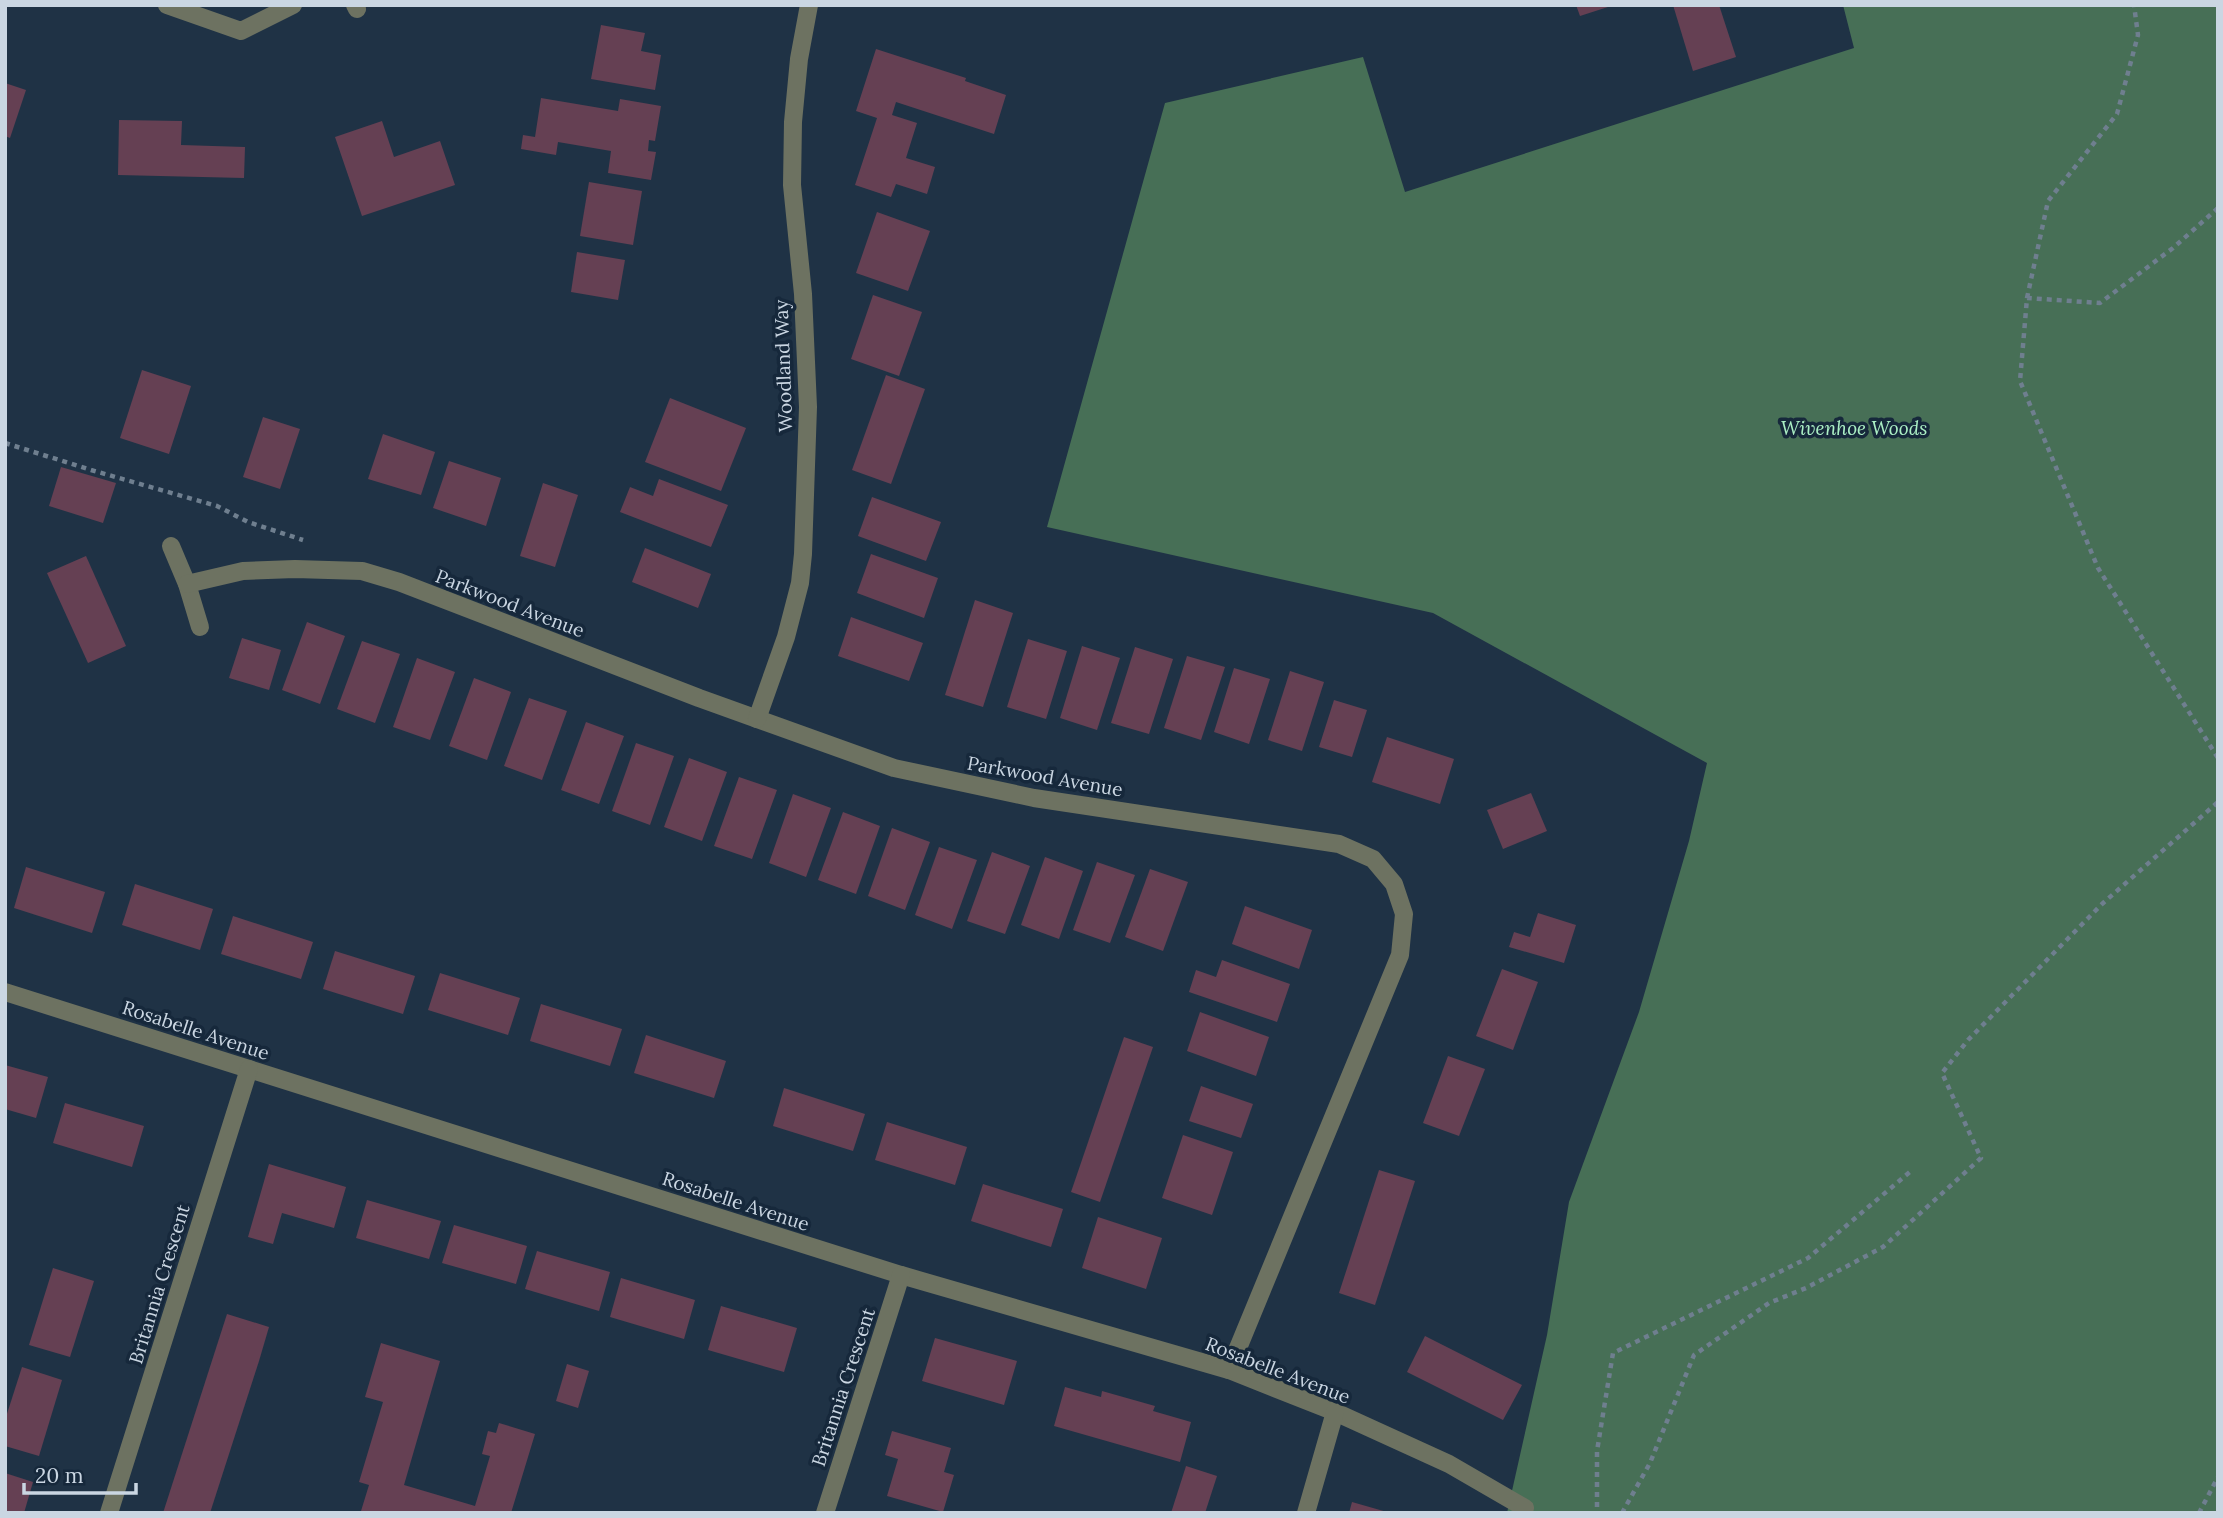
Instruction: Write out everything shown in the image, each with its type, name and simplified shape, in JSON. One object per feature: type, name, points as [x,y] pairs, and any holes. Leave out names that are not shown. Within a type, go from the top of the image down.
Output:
[{"type":"street","points":[[167,5],[241,31],[293,5]]},
{"type":"street","name":"Woodland Way","points":[[757,719],[786,637],[800,583],[803,554],[808,407],[803,294],[792,185],[793,122],[809,5]]},
{"type":"street","points":[[171,546],[187,584],[200,627]]},
{"type":"street","name":"Parkwood Avenue","points":[[187,584],[243,571],[362,571],[399,582],[757,719],[894,768],[1034,799],[1339,844],[1373,859],[1394,884],[1404,914],[1399,955],[1229,1370]]},
{"type":"street","name":"Rosabelle Avenue","points":[[5,992],[901,1275],[1229,1370],[1335,1412],[1449,1465],[1525,1508]]},
{"type":"street","name":"Britannia Crescent","points":[[109,1513],[249,1069]]},
{"type":"street","name":"Britannia Crescent","points":[[825,1513],[901,1275]]},
{"type":"street","points":[[1306,1513],[1335,1412]]},
{"type":"path","points":[[2134,5],[2138,35],[2117,114],[2048,201],[2027,298],[2020,381],[2098,568],[2218,758]]},
{"type":"path","points":[[2027,298],[2100,303],[2173,248],[2218,208]]},
{"type":"path","points":[[5,443],[115,478],[217,506],[248,522]]},
{"type":"path","points":[[1622,1513],[1650,1463],[1693,1355],[1769,1303],[1806,1288],[1883,1247],[1981,1158],[1942,1073],[1968,1040],[2102,904],[2218,802]]},
{"type":"path","points":[[1597,1507],[1597,1451],[1613,1353],[1808,1258],[1911,1171]]},
{"type":"path","points":[[2199,1513],[2218,1477]]},
{"type":"green space","name":"Wivenhoe Woods","points":[[1843,5],[2218,5],[2218,1513],[1507,1513],[1547,1335],[1569,1202],[1639,1012],[1689,841],[1707,763],[1433,613],[1047,527],[1165,103],[1363,57],[1405,192],[1854,48]]},
{"type":"building","points":[[1576,5],[1611,5],[1611,6],[1580,16]]},
{"type":"building","points":[[1673,5],[1719,5],[1736,57],[1693,71]]},
{"type":"building","points":[[601,25],[645,33],[641,51],[661,55],[655,90],[591,79]]},
{"type":"building","points":[[876,49],[966,78],[965,81],[1006,95],[994,134],[896,102],[892,115],[917,123],[906,158],[935,167],[927,194],[896,184],[891,197],[855,185],[877,118],[856,111]]},
{"type":"building","points":[[5,83],[26,90],[10,138],[5,136]]},
{"type":"building","points":[[541,98],[618,111],[620,99],[661,106],[655,141],[649,140],[648,151],[656,152],[651,180],[608,173],[611,151],[558,142],[556,155],[521,149],[523,135],[535,137]]},
{"type":"building","points":[[119,120],[182,121],[181,145],[245,147],[244,178],[118,175]]},
{"type":"building","points":[[382,121],[394,157],[440,141],[455,185],[362,216],[335,137]]},
{"type":"building","points":[[589,182],[642,191],[633,245],[580,236]]},
{"type":"building","points":[[877,212],[930,231],[908,291],[856,273]]},
{"type":"building","points":[[577,252],[625,260],[618,300],[571,292]]},
{"type":"building","points":[[873,295],[922,312],[899,376],[851,359]]},
{"type":"building","points":[[142,370],[191,386],[169,454],[120,438]]},
{"type":"building","points":[[886,375],[925,389],[891,484],[852,470]]},
{"type":"building","points":[[670,398],[746,428],[721,491],[645,462]]},
{"type":"building","points":[[263,417],[300,429],[280,489],[243,477]]},
{"type":"building","points":[[383,434],[435,452],[421,495],[368,479]]},
{"type":"building","points":[[449,461],[501,478],[486,526],[433,508]]},
{"type":"building","points":[[61,467],[116,483],[103,523],[49,506]]},
{"type":"building","points":[[659,479],[728,505],[711,547],[620,512],[630,487],[653,496]]},
{"type":"building","points":[[543,483],[578,495],[555,567],[520,556]]},
{"type":"building","points":[[872,497],[941,522],[926,561],[858,536]]},
{"type":"building","points":[[645,548],[711,574],[698,608],[632,582]]},
{"type":"building","points":[[871,554],[938,578],[924,618],[857,593]]},
{"type":"building","points":[[86,556],[126,646],[88,663],[47,573]]},
{"type":"building","points":[[975,600],[1013,613],[983,707],[945,695]]},
{"type":"building","points":[[851,617],[923,643],[909,681],[838,656]]},
{"type":"building","points":[[307,622],[345,636],[320,704],[282,690]]},
{"type":"building","points":[[242,638],[281,650],[269,690],[229,678]]},
{"type":"building","points":[[1028,639],[1067,651],[1046,719],[1007,707]]},
{"type":"building","points":[[362,641],[400,654],[375,723],[337,709]]},
{"type":"building","points":[[1082,646],[1120,658],[1097,730],[1060,718]]},
{"type":"building","points":[[1135,647],[1173,659],[1149,734],[1111,723]]},
{"type":"building","points":[[1187,656],[1225,667],[1201,740],[1164,728]]},
{"type":"building","points":[[417,658],[455,672],[430,740],[393,727]]},
{"type":"building","points":[[1234,668],[1270,679],[1249,744],[1214,732]]},
{"type":"building","points":[[1290,671],[1324,682],[1302,751],[1268,740]]},
{"type":"building","points":[[474,678],[511,692],[487,760],[449,746]]},
{"type":"building","points":[[529,698],[567,711],[542,780],[504,766]]},
{"type":"building","points":[[1334,700],[1367,710],[1352,757],[1319,747]]},
{"type":"building","points":[[586,722],[624,736],[599,804],[561,790]]},
{"type":"building","points":[[1387,737],[1454,759],[1440,804],[1372,782]]},
{"type":"building","points":[[636,743],[674,756],[650,825],[612,811]]},
{"type":"building","points":[[689,758],[727,772],[702,841],[664,827]]},
{"type":"building","points":[[739,777],[777,790],[752,859],[714,846]]},
{"type":"building","points":[[1531,793],[1547,831],[1503,849],[1487,810]]},
{"type":"building","points":[[793,794],[831,808],[806,877],[769,863]]},
{"type":"building","points":[[843,812],[880,826],[856,894],[818,880]]},
{"type":"building","points":[[892,828],[930,842],[905,910],[868,896]]},
{"type":"building","points":[[939,847],[977,860],[952,929],[915,915]]},
{"type":"building","points":[[992,852],[1030,866],[1005,934],[967,921]]},
{"type":"building","points":[[1045,857],[1083,871],[1059,939],[1021,925]]},
{"type":"building","points":[[1097,862],[1135,875],[1110,943],[1073,930]]},
{"type":"building","points":[[26,867],[105,892],[92,933],[14,908]]},
{"type":"building","points":[[1150,869],[1188,882],[1163,951],[1125,937]]},
{"type":"building","points":[[135,884],[213,909],[200,950],[122,925]]},
{"type":"building","points":[[1245,906],[1312,930],[1299,969],[1232,944]]},
{"type":"building","points":[[1538,913],[1576,925],[1564,963],[1509,947],[1514,932],[1530,937]]},
{"type":"building","points":[[233,916],[313,942],[301,979],[221,954]]},
{"type":"building","points":[[335,951],[415,976],[403,1014],[323,989]]},
{"type":"building","points":[[1222,960],[1290,984],[1277,1022],[1189,992],[1196,970],[1216,977]]},
{"type":"building","points":[[1502,969],[1538,982],[1513,1050],[1476,1036]]},
{"type":"building","points":[[440,973],[520,998],[508,1035],[428,1010]]},
{"type":"building","points":[[541,1004],[622,1029],[610,1066],[530,1041]]},
{"type":"building","points":[[1200,1012],[1269,1037],[1256,1076],[1187,1051]]},
{"type":"building","points":[[646,1035],[726,1061],[714,1098],[634,1073]]},
{"type":"building","points":[[1124,1037],[1153,1047],[1100,1202],[1071,1192]]},
{"type":"building","points":[[1448,1056],[1485,1069],[1459,1136],[1423,1123]]},
{"type":"building","points":[[5,1065],[48,1077],[36,1118],[5,1109]]},
{"type":"building","points":[[1201,1086],[1253,1104],[1241,1138],[1189,1121]]},
{"type":"building","points":[[784,1088],[865,1114],[853,1151],[773,1126]]},
{"type":"building","points":[[65,1103],[144,1126],[132,1167],[53,1143]]},
{"type":"building","points":[[887,1122],[967,1147],[955,1185],[875,1160]]},
{"type":"building","points":[[1183,1135],[1233,1152],[1212,1215],[1162,1198]]},
{"type":"building","points":[[269,1164],[346,1187],[334,1228],[282,1213],[273,1244],[248,1237]]},
{"type":"building","points":[[1379,1170],[1415,1181],[1375,1305],[1339,1293]]},
{"type":"building","points":[[983,1184],[1063,1209],[1051,1247],[971,1221]]},
{"type":"building","points":[[367,1200],[441,1221],[429,1259],[356,1238]]},
{"type":"building","points":[[1098,1217],[1162,1238],[1146,1289],[1082,1268]]},
{"type":"building","points":[[454,1225],[527,1246],[516,1284],[442,1263]]},
{"type":"building","points":[[537,1251],[610,1272],[599,1311],[525,1289]]},
{"type":"building","points":[[53,1268],[94,1281],[70,1357],[29,1345]]},
{"type":"building","points":[[621,1278],[695,1300],[684,1339],[610,1317]]},
{"type":"building","points":[[721,1306],[797,1328],[784,1372],[708,1350]]},
{"type":"building","points":[[227,1314],[269,1327],[259,1361],[210,1513],[163,1513]]},
{"type":"building","points":[[1425,1336],[1522,1385],[1503,1420],[1407,1372]]},
{"type":"building","points":[[935,1338],[1017,1361],[1004,1405],[922,1381]]},
{"type":"building","points":[[381,1343],[440,1361],[404,1485],[475,1506],[490,1456],[482,1454],[488,1431],[496,1433],[499,1423],[535,1434],[511,1513],[361,1511],[369,1485],[359,1482],[383,1402],[365,1397]]},
{"type":"building","points":[[567,1364],[589,1371],[578,1408],[556,1401]]},
{"type":"building","points":[[22,1367],[62,1380],[39,1456],[5,1446],[5,1420]]},
{"type":"building","points":[[1065,1387],[1101,1397],[1102,1391],[1155,1406],[1153,1411],[1191,1422],[1180,1462],[1054,1426]]},
{"type":"building","points":[[892,1431],[951,1448],[944,1472],[954,1475],[943,1512],[887,1496],[898,1459],[885,1455]]},
{"type":"building","points":[[1186,1466],[1217,1476],[1205,1513],[1171,1513]]},
{"type":"building","points":[[5,1473],[33,1482],[24,1513],[5,1513]]},
{"type":"building","points":[[1352,1502],[1387,1512],[1387,1513],[1349,1513]]}]
